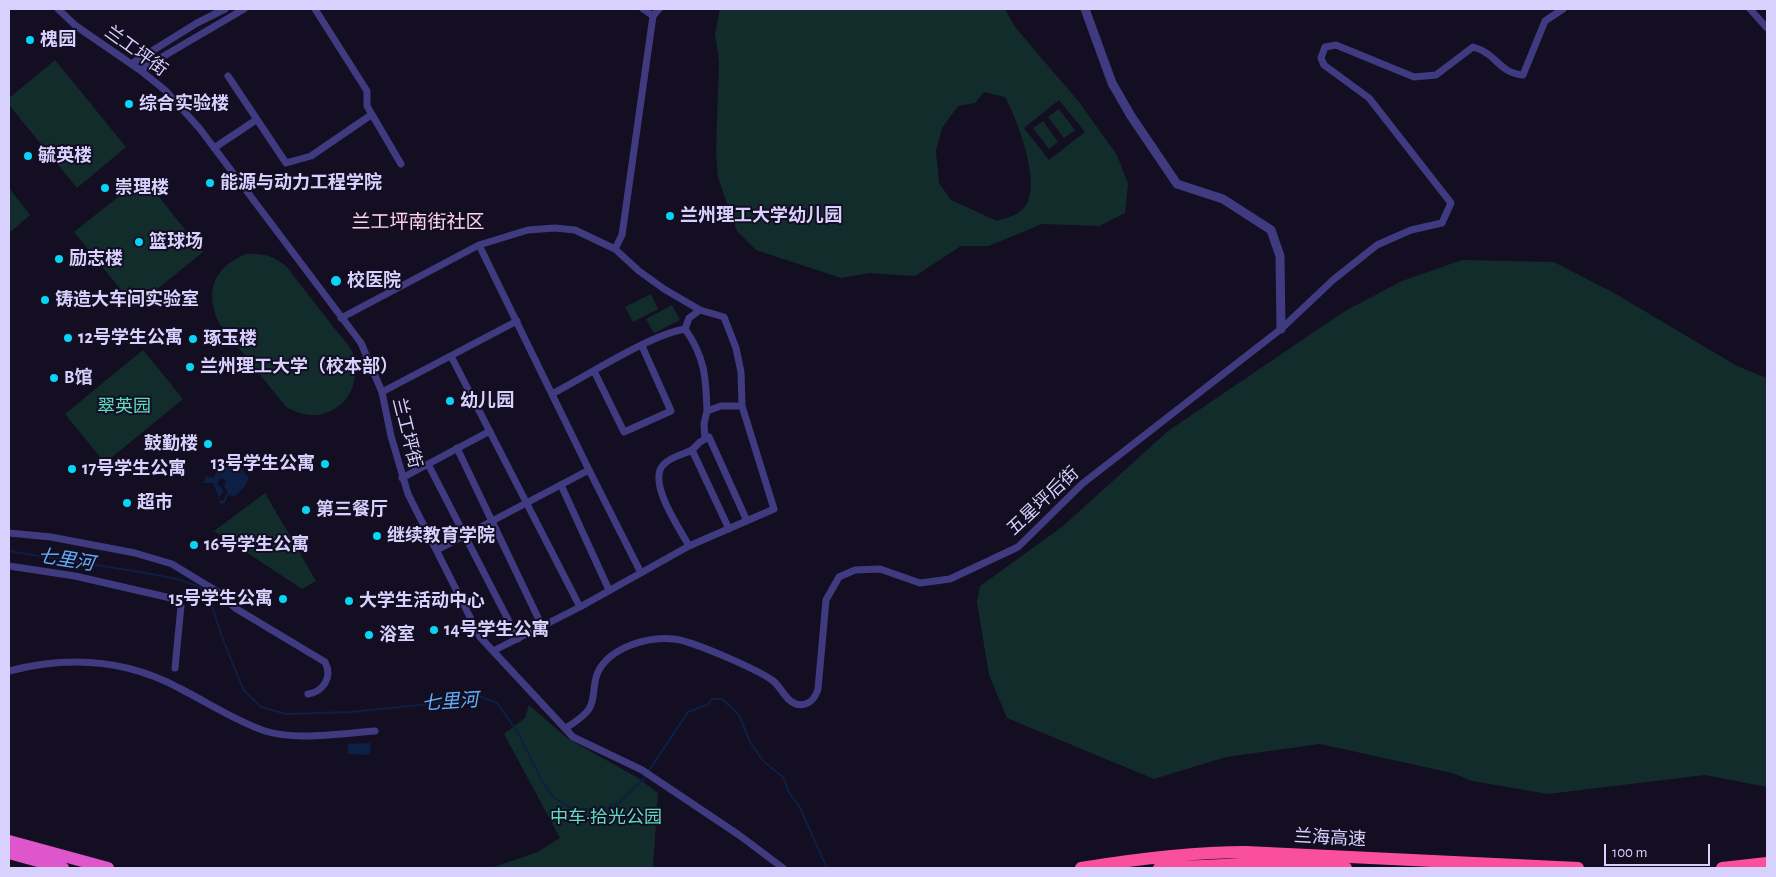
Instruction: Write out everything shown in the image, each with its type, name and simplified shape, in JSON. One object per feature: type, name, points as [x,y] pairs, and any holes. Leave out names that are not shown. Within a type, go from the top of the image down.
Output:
[{"type":"highway","points":[[9,841],[108,868]]},
{"type":"highway","name":"兰海高速","points":[[1081,868],[1164,856],[1246,852],[1578,868]]},
{"type":"highway","points":[[9,853],[63,868]]},
{"type":"highway","points":[[1722,868],[1767,863]]},
{"type":"highway","name":"兰海高速","points":[[1159,868],[1246,864],[1346,868]]},
{"type":"street","name":"兰工坪街","points":[[58,9],[76,26],[140,70],[166,91],[214,148],[361,342],[382,392],[402,478],[408,494],[480,637],[573,737],[642,770],[739,835],[783,868]]},
{"type":"street","points":[[131,64],[197,23],[225,9]]},
{"type":"street","points":[[140,70],[244,9]]},
{"type":"street","points":[[316,9],[367,91],[367,106],[401,164]]},
{"type":"street","points":[[643,9],[653,16]]},
{"type":"street","points":[[615,249],[622,236],[653,16],[659,9]]},
{"type":"street","points":[[1085,9],[1112,84],[1130,116],[1177,184],[1223,199],[1271,230],[1280,256],[1281,329]]},
{"type":"street","points":[[1281,329],[1333,280],[1377,245],[1411,230],[1442,223],[1451,203],[1369,98],[1324,65],[1321,58],[1325,47],[1336,45],[1414,77],[1436,75],[1473,47],[1486,51],[1509,74],[1523,76],[1545,22],[1563,9]]},
{"type":"street","points":[[1750,9],[1767,28]]},
{"type":"street","points":[[228,76],[286,162],[311,156],[371,114]]},
{"type":"street","points":[[214,148],[256,120]]},
{"type":"street","points":[[341,318],[479,246],[528,230],[555,228],[576,230],[615,249],[639,271],[664,289],[700,310],[724,317],[729,325],[742,372],[742,406],[774,509],[689,546],[580,607],[493,651]]},
{"type":"street","points":[[479,246],[641,574]]},
{"type":"street","points":[[685,329],[689,318],[700,310]]},
{"type":"street","points":[[382,392],[517,321]]},
{"type":"street","points":[[552,394],[642,346],[676,330],[685,329]]},
{"type":"street","points":[[685,329],[694,342],[703,362],[707,411],[704,424],[705,439]]},
{"type":"street","name":"五星坪后街","points":[[566,728],[587,712],[592,704],[598,672],[607,660],[636,644],[657,639],[676,639],[755,669],[774,682],[792,702],[798,704],[809,703],[818,689],[826,600],[839,576],[856,570],[880,570],[920,583],[950,579],[1018,546],[1082,484],[1281,329]]},
{"type":"street","points":[[594,371],[624,432],[671,411],[642,346]]},
{"type":"street","points":[[451,356],[580,607]]},
{"type":"street","points":[[707,411],[721,406],[742,406]]},
{"type":"street","points":[[402,478],[490,431]]},
{"type":"street","points":[[689,546],[658,486],[658,472],[664,463],[692,450],[708,437],[747,521]]},
{"type":"street","points":[[457,448],[542,626]]},
{"type":"street","points":[[692,450],[729,529]]},
{"type":"street","points":[[428,464],[518,639]]},
{"type":"street","points":[[437,550],[526,505],[589,470]]},
{"type":"street","points":[[561,484],[609,590]]},
{"type":"street","points":[[9,533],[51,536],[135,553],[172,564],[218,592],[235,608],[325,662],[328,672],[325,684],[316,692],[308,694]]},
{"type":"street","points":[[9,566],[75,576],[175,599],[181,606],[175,668]]},
{"type":"street","points":[[9,671],[41,664],[75,661],[113,664],[166,681],[265,731],[307,734],[375,731]]},
{"type":"green space","points":[[720,9],[1005,9],[1015,27],[1079,102],[1117,155],[1128,184],[1125,213],[1099,226],[1042,224],[989,246],[961,246],[915,276],[869,273],[841,278],[756,250],[737,231],[718,178],[716,152],[719,61],[715,34]],"holes":[[[984,92],[1005,97],[1025,148],[1031,178],[1031,191],[1025,206],[1015,215],[997,221],[951,200],[939,183],[936,151],[942,128],[958,106],[975,103]],[[1059,100],[1085,132],[1049,160],[1024,128]]]},
{"type":"green space","points":[[55,60],[126,147],[77,188],[9,105],[9,98]]},
{"type":"green space","points":[[1059,109],[1075,130],[1064,138],[1048,117]]},
{"type":"green space","points":[[1043,121],[1058,142],[1049,149],[1033,128]]},
{"type":"green space","name":"篮球场","points":[[143,177],[203,252],[135,307],[74,232]]},
{"type":"green space","points":[[9,188],[30,215],[9,233]]},
{"type":"green space","points":[[246,254],[268,256],[286,266],[350,347],[355,361],[354,384],[347,398],[336,408],[323,414],[311,415],[286,407],[219,323],[212,301],[215,281],[219,273],[226,266]]},
{"type":"green space","points":[[1462,260],[1554,262],[1614,293],[1737,366],[1767,378],[1767,787],[1705,775],[1548,794],[1472,781],[1452,773],[1320,744],[1226,757],[1154,779],[1007,718],[989,675],[977,602],[980,586],[1062,527],[1168,431],[1345,311],[1402,281]]},
{"type":"green space","points":[[651,294],[658,309],[633,322],[625,307]]},
{"type":"green space","points":[[672,305],[680,320],[654,333],[646,319]]},
{"type":"green space","name":"翠英园","points":[[143,350],[183,399],[105,463],[65,414]]},
{"type":"green space","points":[[265,493],[316,581],[302,589],[214,531]]},
{"type":"green space","name":"中车·拾光公园","points":[[529,705],[567,738],[638,778],[658,793],[653,868],[491,868],[538,852],[560,838],[504,734],[525,718]]},
{"type":"water","points":[[233,455],[235,461],[232,464],[234,467],[239,466],[249,478],[245,486],[235,496],[228,495],[225,503],[221,504],[218,501],[224,500],[225,495],[228,493],[224,486],[226,480],[221,478],[217,483],[224,491],[219,498],[213,483],[203,483],[206,476],[214,478],[216,472],[219,472]]},
{"type":"water","points":[[371,743],[370,755],[348,754],[348,744]]},
{"type":"waterway","name":"七里河","points":[[9,551],[146,573],[177,579],[200,587],[211,603],[222,637],[243,689],[261,707],[286,714],[351,712],[431,704],[479,696],[497,703],[517,731],[542,781],[553,797],[574,810],[606,808],[620,802],[646,776]]},
{"type":"waterway","name":"七里河","points":[[648,772],[688,712],[707,705],[712,699],[722,699],[739,715],[750,742],[763,761],[783,777],[790,794],[799,806],[827,868]]},
{"type":"place","name":"槐园","points":[[30,40]]},
{"type":"place","name":"综合实验楼","points":[[129,104]]},
{"type":"place","name":"毓英楼","points":[[28,156]]},
{"type":"place","name":"能源与动力工程学院","points":[[210,183]]},
{"type":"place","name":"崇理楼","points":[[105,188]]},
{"type":"place","name":"兰州理工大学幼儿园","points":[[670,216]]},
{"type":"place","name":"篮球场","points":[[139,242]]},
{"type":"place","name":"励志楼","points":[[59,259]]},
{"type":"place","name":"校医院","points":[[336,281]]},
{"type":"place","name":"铸造大车间实验室","points":[[45,300]]},
{"type":"place","name":"12号学生公寓","points":[[68,338]]},
{"type":"place","name":"琢玉楼","points":[[193,339]]},
{"type":"place","name":"兰州理工大学（校本部）","points":[[190,367]]},
{"type":"place","name":"B馆","points":[[54,378]]},
{"type":"place","name":"幼儿园","points":[[450,401]]},
{"type":"place","name":"鼓勤楼","points":[[208,444]]},
{"type":"place","name":"13号学生公寓","points":[[325,464]]},
{"type":"place","name":"17号学生公寓","points":[[72,469]]},
{"type":"place","name":"超市","points":[[127,503]]},
{"type":"place","name":"第三餐厅","points":[[306,510]]},
{"type":"place","name":"继续教育学院","points":[[377,536]]},
{"type":"place","name":"16号学生公寓","points":[[194,545]]},
{"type":"place","name":"15号学生公寓","points":[[283,599]]},
{"type":"place","name":"大学生活动中心","points":[[349,601]]},
{"type":"place","name":"14号学生公寓","points":[[434,630]]},
{"type":"place","name":"浴室","points":[[369,635]]},
{"type":"district","name":"兰工坪南街社区","points":[[418,222]]}]
